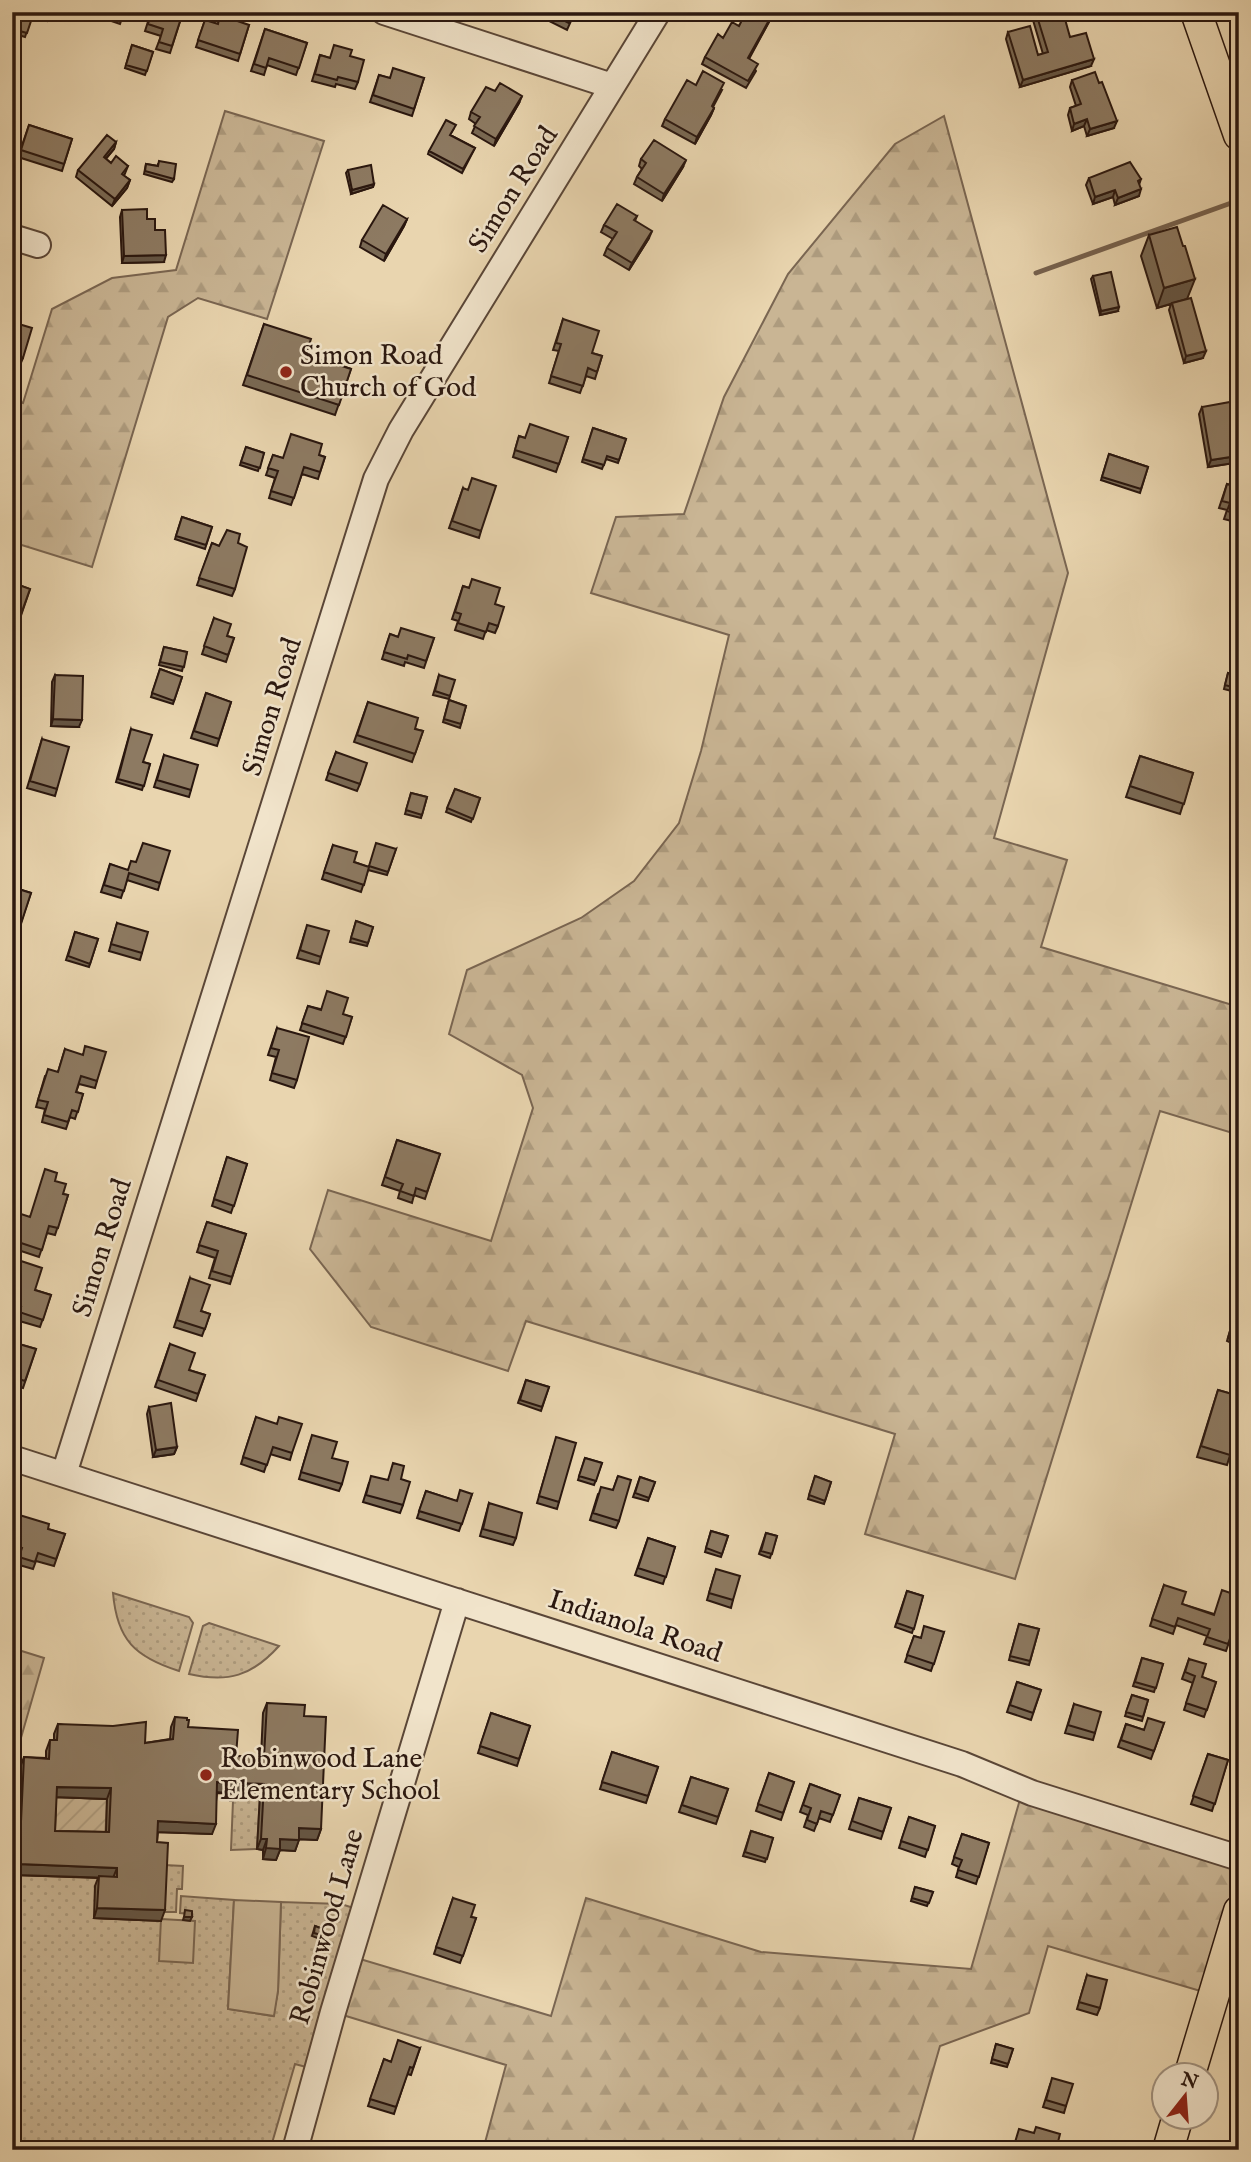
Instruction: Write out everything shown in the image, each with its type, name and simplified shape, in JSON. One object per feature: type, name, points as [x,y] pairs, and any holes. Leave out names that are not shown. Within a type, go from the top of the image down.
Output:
[{"type":"main road","points":[[1196,12],[1239,135]]},
{"type":"main road","points":[[1195,2060],[1239,1911]]},
{"type":"main road","points":[[1168,2150],[1174,2130]]},
{"type":"street","points":[[384,12],[612,86]]},
{"type":"street","name":"Simon Road","points":[[64,1474],[376,479],[401,430],[658,12]]},
{"type":"street","points":[[12,237],[38,245]]},
{"type":"street","name":"Indianola Road","points":[[12,1458],[962,1764],[1032,1793],[1239,1858]]},
{"type":"street","name":"Robinwood Lane","points":[[295,2150],[336,2001],[457,1601]]},
{"type":"green space","points":[[225,111],[324,141],[267,319],[198,298],[168,317],[92,567],[12,542],[12,400],[23,403],[52,309],[112,278],[176,270]]},
{"type":"green space","points":[[944,116],[1068,573],[994,838],[1067,860],[1041,947],[1239,1007],[1239,1135],[1160,1111],[1015,1579],[865,1534],[895,1434],[526,1321],[508,1371],[371,1327],[310,1249],[328,1190],[491,1241],[533,1108],[522,1075],[449,1034],[467,970],[581,918],[634,881],[679,823],[701,751],[729,635],[591,593],[616,517],[684,514],[724,397],[788,274],[895,144]]},
{"type":"green space","points":[[113,1593],[189,1617],[193,1623],[179,1671],[151,1660],[131,1644],[119,1623]]},
{"type":"green space","points":[[209,1623],[279,1646],[259,1664],[238,1675],[216,1678],[189,1674],[203,1626]]},
{"type":"green space","points":[[12,1648],[44,1658],[12,1769]]},
{"type":"green space","points":[[1023,1789],[1239,1858],[1239,1911],[1214,1995],[1048,1946],[1029,2013],[940,2046],[910,2150],[483,2150],[506,2065],[333,2012],[350,1956],[551,2016],[586,1898],[761,1952],[971,1969]]},
{"type":"green space","points":[[230,1793],[260,1795],[257,1849],[231,1850],[233,1801],[230,1801]]},
{"type":"green space","points":[[53,1797],[107,1799],[105,1843],[51,1841]]},
{"type":"green space","points":[[164,1865],[183,1866],[182,1889],[177,1889],[176,1912],[162,1912]]},
{"type":"green space","points":[[12,1874],[113,1878],[94,1918],[190,1921],[191,1914],[180,1913],[181,1896],[234,1900],[228,2009],[273,2016],[278,1991],[281,1902],[341,1904],[363,1911],[317,2070],[295,2064],[270,2150],[12,2150]]},
{"type":"green space","points":[[234,1900],[281,1902],[278,1991],[274,2016],[228,2009]]},
{"type":"green space","points":[[161,1919],[195,1921],[193,1963],[159,1961]]},
{"type":"building","points":[[14,12],[33,15],[27,33],[12,29]]},
{"type":"building","points":[[109,12],[124,12],[123,17]]},
{"type":"building","points":[[152,12],[183,12],[172,46],[159,42],[163,29],[148,24]]},
{"type":"building","points":[[548,12],[574,12],[569,23]]},
{"type":"building","points":[[746,12],[773,13],[748,58],[758,64],[748,81],[705,57],[718,34],[723,38],[732,22],[739,26]]},
{"type":"building","points":[[1037,12],[1063,12],[1070,37],[1086,33],[1094,59],[1023,80],[1008,32],[1030,26],[1038,55],[1048,52]]},
{"type":"building","points":[[220,15],[249,25],[240,54],[198,40],[205,20],[218,24]]},
{"type":"building","points":[[265,29],[307,43],[299,68],[269,58],[266,68],[254,64]]},
{"type":"building","points":[[132,45],[153,52],[147,71],[126,65]]},
{"type":"building","points":[[334,45],[352,50],[350,56],[364,60],[358,82],[315,74],[320,55],[330,58]]},
{"type":"building","points":[[393,68],[424,78],[414,109],[373,95],[379,75],[390,78]]},
{"type":"building","points":[[703,71],[724,83],[712,106],[714,108],[697,137],[665,119],[687,80],[696,85]]},
{"type":"building","points":[[1095,72],[1099,83],[1102,82],[1117,121],[1090,129],[1087,119],[1074,124],[1070,108],[1081,104],[1072,80]]},
{"type":"building","points":[[500,83],[522,96],[496,139],[474,126],[480,117],[471,112],[486,87],[495,91]]},
{"type":"building","points":[[446,120],[456,125],[450,135],[475,148],[463,169],[429,151]]},
{"type":"building","points":[[29,125],[72,139],[64,164],[21,150]]},
{"type":"building","points":[[107,135],[116,142],[104,157],[111,163],[116,156],[128,166],[122,174],[130,180],[115,199],[78,170]]},
{"type":"building","points":[[654,140],[686,160],[664,194],[637,177],[646,163],[641,159]]},
{"type":"building","points":[[159,161],[176,164],[174,179],[145,171],[146,164],[158,166]]},
{"type":"building","points":[[1130,162],[1141,179],[1138,181],[1141,189],[1118,198],[1115,190],[1095,197],[1089,178]]},
{"type":"building","points":[[371,165],[374,184],[352,190],[348,170]]},
{"type":"building","points":[[617,204],[637,216],[634,220],[652,231],[632,263],[607,248],[617,232],[604,225]]},
{"type":"building","points":[[383,205],[407,219],[386,254],[362,240]]},
{"type":"building","points":[[147,209],[147,219],[155,219],[155,230],[165,230],[166,255],[124,256],[122,210]]},
{"type":"building","points":[[1177,227],[1195,279],[1164,288],[1149,235]]},
{"type":"building","points":[[1111,272],[1119,307],[1101,311],[1093,276]]},
{"type":"building","points":[[1191,298],[1206,351],[1186,356],[1172,303]]},
{"type":"building","points":[[563,319],[599,331],[592,353],[602,356],[597,372],[588,368],[583,386],[551,376],[561,344],[556,343]]},
{"type":"building","points":[[12,322],[32,328],[23,358],[12,355]]},
{"type":"building","name":"Simon Road Church of God","points":[[264,324],[311,339],[306,354],[351,369],[339,405],[247,375]]},
{"type":"building","points":[[1230,402],[1237,456],[1211,460],[1202,407]]},
{"type":"building","points":[[530,424],[568,437],[559,464],[515,450],[519,436],[525,438]]},
{"type":"building","points":[[593,428],[626,439],[619,460],[607,456],[604,465],[583,459]]},
{"type":"building","points":[[291,434],[322,444],[319,455],[325,457],[320,472],[304,467],[294,498],[271,491],[278,471],[268,468],[273,455],[283,458]]},
{"type":"building","points":[[246,447],[264,453],[260,468],[241,462]]},
{"type":"building","points":[[1109,454],[1148,467],[1141,489],[1102,477]]},
{"type":"building","points":[[472,478],[496,486],[481,531],[452,521],[463,488],[468,490]]},
{"type":"building","points":[[1227,484],[1239,488],[1239,515],[1227,511],[1230,503],[1222,501]]},
{"type":"building","points":[[182,517],[212,527],[206,545],[176,536]]},
{"type":"building","points":[[227,530],[240,534],[238,543],[247,547],[235,589],[199,578],[212,543],[219,546]]},
{"type":"building","points":[[12,575],[19,577],[16,584],[30,589],[16,628],[12,627]]},
{"type":"building","points":[[472,579],[500,588],[495,604],[504,607],[498,626],[489,623],[486,632],[458,623],[461,614],[455,612],[463,586],[469,588]]},
{"type":"building","points":[[214,618],[231,624],[227,636],[234,638],[228,655],[204,646]]},
{"type":"building","points":[[401,628],[434,638],[426,661],[384,652],[390,634],[398,637]]},
{"type":"building","points":[[164,647],[187,652],[184,667],[160,662]]},
{"type":"building","points":[[160,669],[182,677],[174,701],[152,693]]},
{"type":"building","points":[[1228,673],[1239,676],[1239,689],[1225,685]]},
{"type":"building","points":[[55,675],[83,676],[82,720],[53,719]]},
{"type":"building","points":[[439,675],[455,680],[450,696],[435,691]]},
{"type":"building","points":[[206,693],[231,702],[219,739],[194,731]]},
{"type":"building","points":[[449,700],[466,706],[461,724],[444,719]]},
{"type":"building","points":[[368,702],[418,718],[415,729],[423,731],[415,754],[357,735]]},
{"type":"building","points":[[131,729],[152,735],[143,762],[150,764],[144,786],[118,779]]},
{"type":"building","points":[[42,739],[69,747],[57,789],[30,781]]},
{"type":"building","points":[[336,752],[367,763],[360,784],[328,773]]},
{"type":"building","points":[[164,755],[198,765],[191,790],[157,780]]},
{"type":"building","points":[[1140,756],[1193,773],[1184,804],[1130,786]]},
{"type":"building","points":[[455,789],[480,798],[473,819],[447,808]]},
{"type":"building","points":[[411,793],[427,797],[422,815],[406,810]]},
{"type":"building","points":[[143,843],[170,851],[160,883],[129,873],[124,891],[104,885],[110,864],[128,870],[131,861],[136,862]]},
{"type":"building","points":[[376,843],[396,849],[388,872],[369,866]]},
{"type":"building","points":[[333,845],[357,852],[354,862],[369,867],[364,885],[324,872]]},
{"type":"building","points":[[12,887],[31,893],[19,930],[12,928]]},
{"type":"building","points":[[356,921],[373,927],[368,943],[351,938]]},
{"type":"building","points":[[117,923],[148,932],[142,953],[111,944]]},
{"type":"building","points":[[307,925],[329,931],[321,957],[300,950]]},
{"type":"building","points":[[75,932],[98,939],[90,964],[68,956]]},
{"type":"building","points":[[12,947],[18,949],[12,967]]},
{"type":"building","points":[[327,991],[348,998],[343,1014],[352,1017],[346,1037],[302,1023],[308,1006],[321,1010]]},
{"type":"building","points":[[277,1028],[309,1037],[297,1080],[272,1073],[279,1050],[271,1048]]},
{"type":"building","points":[[85,1046],[106,1052],[97,1081],[81,1076],[76,1092],[83,1094],[78,1112],[72,1110],[68,1122],[44,1115],[48,1102],[38,1100],[48,1069],[58,1072],[65,1049],[83,1055]]},
{"type":"building","points":[[397,1140],[440,1154],[427,1192],[416,1188],[414,1196],[400,1191],[403,1184],[385,1177]]},
{"type":"building","points":[[227,1157],[247,1164],[234,1206],[214,1199]]},
{"type":"building","points":[[45,1169],[57,1173],[55,1181],[66,1184],[63,1194],[68,1195],[58,1228],[49,1226],[42,1250],[12,1240],[12,1232],[18,1213],[30,1217]]},
{"type":"building","points":[[207,1222],[246,1234],[232,1277],[212,1271],[218,1251],[199,1245]]},
{"type":"building","points":[[18,1260],[42,1268],[35,1290],[51,1295],[43,1320],[19,1312],[21,1307],[12,1305],[12,1279]]},
{"type":"building","points":[[190,1278],[210,1285],[201,1311],[210,1314],[205,1329],[177,1320]]},
{"type":"building","points":[[1230,1331],[1239,1331],[1239,1346],[1234,1345],[1236,1340],[1228,1338]]},
{"type":"building","points":[[12,1342],[36,1349],[25,1381],[12,1377]]},
{"type":"building","points":[[170,1344],[195,1353],[189,1370],[205,1375],[198,1394],[158,1380]]},
{"type":"building","points":[[526,1380],[549,1387],[542,1407],[520,1400]]},
{"type":"building","points":[[1218,1390],[1239,1396],[1239,1439],[1236,1438],[1230,1455],[1201,1446]]},
{"type":"building","points":[[171,1403],[177,1447],[156,1450],[149,1407]]},
{"type":"building","points":[[256,1417],[277,1424],[279,1417],[302,1424],[292,1453],[273,1447],[267,1465],[243,1457]]},
{"type":"building","points":[[312,1435],[337,1442],[332,1458],[348,1462],[342,1484],[301,1472]]},
{"type":"building","points":[[556,1437],[576,1443],[559,1502],[539,1496]]},
{"type":"building","points":[[585,1458],[602,1463],[596,1481],[579,1476]]},
{"type":"building","points":[[393,1463],[404,1466],[401,1479],[410,1482],[403,1505],[366,1495],[371,1476],[388,1480]]},
{"type":"building","points":[[618,1476],[631,1480],[619,1521],[593,1513],[601,1487],[613,1490]]},
{"type":"building","points":[[815,1476],[831,1482],[825,1501],[809,1495]]},
{"type":"building","points":[[640,1477],[655,1482],[649,1498],[635,1493]]},
{"type":"building","points":[[460,1490],[472,1494],[462,1524],[419,1511],[426,1491],[457,1501]]},
{"type":"building","points":[[489,1503],[522,1513],[516,1538],[483,1529]]},
{"type":"building","points":[[16,1514],[49,1524],[48,1529],[65,1534],[56,1559],[38,1553],[35,1562],[19,1557],[22,1548],[12,1545],[12,1525]]},
{"type":"building","points":[[711,1531],[728,1536],[722,1554],[706,1548]]},
{"type":"building","points":[[766,1533],[777,1536],[772,1554],[761,1551]]},
{"type":"building","points":[[648,1538],[675,1547],[666,1577],[638,1568]]},
{"type":"building","points":[[716,1569],[740,1576],[733,1600],[709,1593]]},
{"type":"building","points":[[1164,1585],[1186,1592],[1182,1604],[1214,1615],[1222,1590],[1239,1596],[1239,1613],[1228,1644],[1207,1637],[1210,1629],[1178,1618],[1175,1627],[1152,1619]]},
{"type":"building","points":[[907,1591],[923,1596],[914,1629],[897,1623]]},
{"type":"building","points":[[1019,1624],[1039,1629],[1030,1661],[1010,1656]]},
{"type":"building","points":[[924,1626],[944,1632],[934,1664],[907,1655],[914,1636],[921,1638]]},
{"type":"building","points":[[1142,1658],[1163,1664],[1156,1688],[1135,1682]]},
{"type":"building","points":[[1189,1659],[1206,1664],[1202,1677],[1216,1682],[1207,1710],[1186,1703],[1195,1676],[1185,1672]]},
{"type":"building","points":[[1017,1682],[1041,1690],[1033,1713],[1010,1705]]},
{"type":"building","points":[[1132,1695],[1148,1700],[1143,1717],[1126,1712]]},
{"type":"building","points":[[267,1703],[305,1705],[304,1716],[326,1717],[321,1829],[299,1828],[299,1840],[280,1839],[280,1849],[266,1848],[267,1839],[261,1839],[264,1784],[217,1782],[216,1824],[158,1821],[157,1842],[168,1843],[165,1910],[97,1908],[99,1876],[117,1877],[117,1868],[19,1864],[24,1757],[49,1759],[50,1740],[57,1740],[58,1724],[113,1726],[146,1722],[145,1743],[173,1739],[175,1717],[187,1718],[188,1727],[238,1730],[236,1756],[264,1757]],"holes":[[[57,1787],[111,1788],[109,1832],[55,1831]]]},
{"type":"building","points":[[1074,1704],[1101,1712],[1095,1733],[1068,1725]]},
{"type":"building","points":[[491,1713],[530,1726],[519,1759],[480,1746]]},
{"type":"building","points":[[1148,1718],[1164,1723],[1154,1751],[1121,1740],[1126,1724],[1144,1730]]},
{"type":"building","points":[[612,1752],[658,1767],[648,1796],[602,1782]]},
{"type":"building","points":[[1208,1754],[1228,1760],[1215,1804],[1193,1796]]},
{"type":"building","points":[[769,1773],[794,1782],[783,1813],[758,1804]]},
{"type":"building","points":[[691,1777],[728,1789],[718,1817],[682,1805]]},
{"type":"building","points":[[810,1784],[840,1795],[833,1815],[821,1811],[817,1824],[807,1820],[811,1808],[803,1805]]},
{"type":"building","points":[[859,1798],[891,1808],[883,1832],[852,1821]]},
{"type":"building","points":[[909,1817],[935,1826],[928,1850],[901,1841]]},
{"type":"building","points":[[751,1831],[773,1838],[767,1859],[745,1852]]},
{"type":"building","points":[[962,1834],[989,1843],[979,1877],[958,1870],[962,1860],[954,1857]]},
{"type":"building","points":[[915,1887],[933,1892],[929,1903],[912,1898]]},
{"type":"building","points":[[453,1898],[475,1905],[471,1917],[476,1918],[463,1956],[436,1947]]},
{"type":"building","points":[[185,1910],[192,1911],[192,1917],[184,1917]]},
{"type":"building","points":[[315,1926],[323,1929],[321,1935],[314,1933]]},
{"type":"building","points":[[1087,1975],[1107,1980],[1100,2008],[1079,2002]]},
{"type":"building","points":[[398,2040],[420,2048],[413,2068],[410,2067],[396,2107],[370,2099],[384,2059],[391,2062]]},
{"type":"building","points":[[996,2044],[1013,2049],[1008,2064],[992,2059]]},
{"type":"building","points":[[1052,2078],[1073,2084],[1066,2106],[1046,2100]]},
{"type":"building","points":[[1036,2127],[1060,2134],[1056,2150],[1013,2149],[1019,2129],[1034,2133]]},
{"type":"building","points":[[966,2145],[985,2149],[985,2150],[965,2150]]},
{"type":"waterway","points":[[1036,273],[1234,202]]},
{"type":"place","name":"Simon Road Church of God","points":[[286,372]]},
{"type":"place","name":"Robinwood Lane Elementary School","points":[[206,1775]]}]
